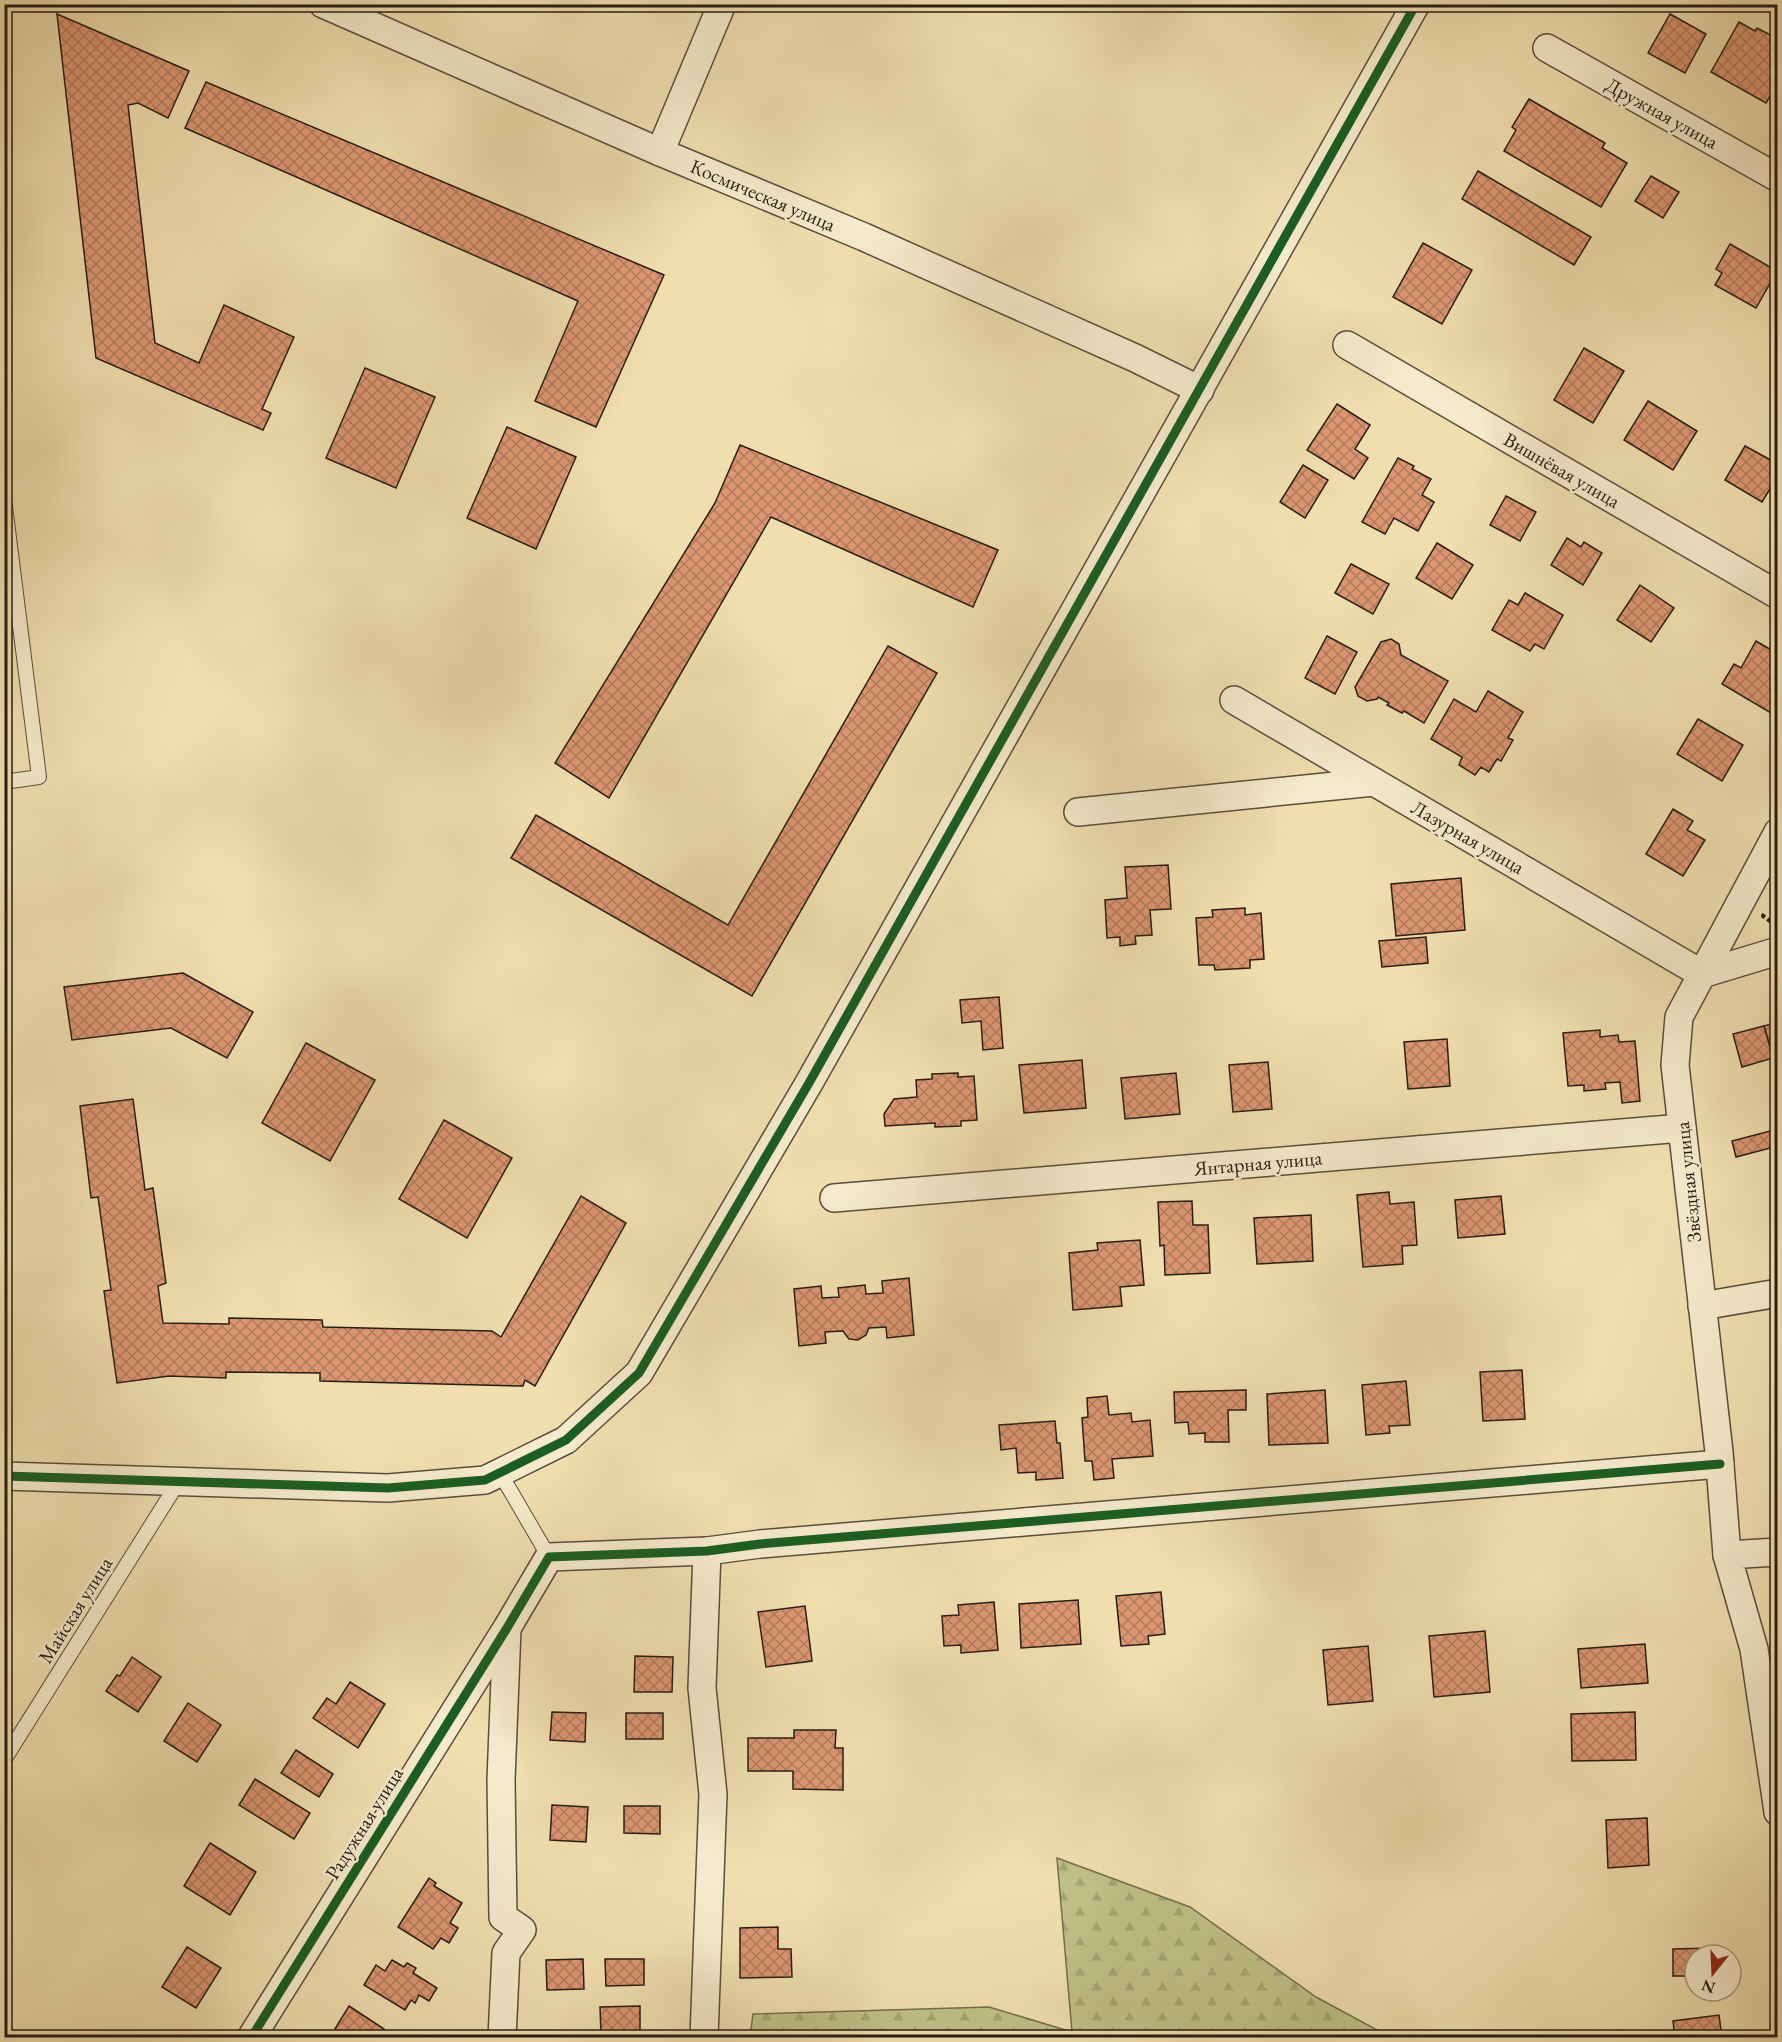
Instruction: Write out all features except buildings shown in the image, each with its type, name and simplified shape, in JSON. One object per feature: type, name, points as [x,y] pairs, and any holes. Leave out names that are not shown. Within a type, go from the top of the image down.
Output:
[{"type":"street","points":[[660,152],[722,4]]},
{"type":"street","points":[[4,1476],[387,1488],[485,1480],[566,1440],[639,1373],[809,1083],[1416,4]]},
{"type":"street","name":"Космическая улица","points":[[329,6],[660,152],[864,237],[1200,390]]},
{"type":"street","name":"Дружная улица","points":[[1547,48],[1778,178]]},
{"type":"street","name":"Вишнёвая улица","points":[[1347,345],[1778,595]]},
{"type":"street","name":"Лазурная улица","points":[[1234,700],[1702,974]]},
{"type":"street","points":[[1078,812],[1374,782]]},
{"type":"street","name":"Звёздная улица","points":[[1778,832],[1679,1017],[1675,1065],[1720,1464],[1727,1555],[1754,1649],[1778,1812]]},
{"type":"street","points":[[1702,974],[1778,951]]},
{"type":"street","name":"Янтарная улица","points":[[834,1198],[1682,1128]]},
{"type":"street","points":[[1702,1306],[1778,1293]]},
{"type":"street","points":[[549,1557],[707,1551],[760,1544],[1720,1464]]},
{"type":"street","points":[[704,2037],[713,1794],[702,1688],[707,1551]]},
{"type":"street","points":[[1727,1555],[1778,1552]]},
{"type":"street","name":"Радужная улица","points":[[251,2037],[549,1557]]},
{"type":"street","points":[[502,2037],[506,1953],[522,1930],[503,1917],[501,1780],[507,1628]]},
{"type":"lane","points":[[4,498],[39,777],[4,782]]},
{"type":"lane","points":[[500,1473],[549,1557]]},
{"type":"lane","name":"Майская улица","points":[[4,1760],[179,1481]]},
{"type":"path","points":[[1767,908],[1763,916],[1778,926]]},
{"type":"green space","points":[[1057,1858],[1190,1907],[1316,1997],[1390,2037],[750,2037],[753,2014],[989,2007],[1072,2032]]},
{"type":"cycle path","points":[[4,1476],[388,1488],[485,1480],[566,1440],[639,1373],[809,1083],[1416,4]]},
{"type":"cycle path","points":[[251,2038],[549,1557],[707,1551],[760,1544],[1720,1464]]}]
